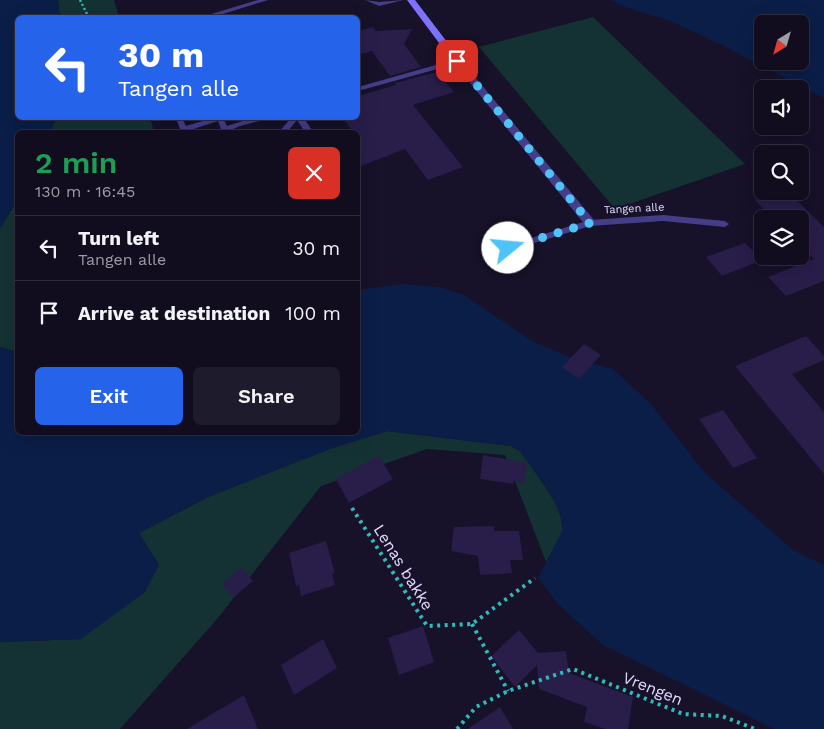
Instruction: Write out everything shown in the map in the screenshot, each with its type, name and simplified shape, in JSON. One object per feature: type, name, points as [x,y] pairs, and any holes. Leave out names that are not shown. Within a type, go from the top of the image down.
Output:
[{"type":"main road","name":"Tangen alle","points":[[411,0],[457,61]]},
{"type":"street","name":"Tangen alle","points":[[457,61],[590,223]]},
{"type":"lane","points":[[212,15],[265,0]]},
{"type":"lane","points":[[368,0],[379,4],[401,0]]},
{"type":"lane","points":[[360,88],[457,61]]},
{"type":"lane","points":[[181,120],[184,129],[213,120]]},
{"type":"lane","points":[[226,130],[254,120]]},
{"type":"lane","points":[[286,130],[293,120]]},
{"type":"lane","name":"Tangen alle","points":[[590,223],[663,218],[724,224]]},
{"type":"lane","points":[[508,248],[590,223]]},
{"type":"path","points":[[80,0],[88,15]]},
{"type":"path","name":"Lenas bakke","points":[[352,508],[427,626],[472,624]]},
{"type":"path","points":[[457,729],[476,707],[508,691],[472,624],[535,578]]},
{"type":"path","name":"Vrengen","points":[[508,691],[573,669],[683,714],[722,716],[755,729]]},
{"type":"green space","points":[[58,0],[114,0],[118,15],[60,15]]},
{"type":"green space","points":[[593,17],[745,164],[615,209],[479,47]]},
{"type":"green space","points":[[55,120],[151,120],[153,130],[51,130]]},
{"type":"green space","points":[[15,204],[15,351],[0,347],[0,228]]},
{"type":"green space","points":[[387,431],[511,446],[520,451],[560,512],[562,523],[561,535],[546,562],[505,455],[427,449],[321,486],[218,618],[120,729],[0,729],[0,642],[81,639],[159,565],[139,533],[208,497],[332,448]]},
{"type":"water","points":[[0,0],[58,0],[60,15],[15,15],[15,120],[55,120],[51,130],[15,130],[15,204],[0,228]]},
{"type":"water","points":[[610,0],[824,0],[824,98],[809,90],[809,80],[790,80],[770,70],[809,70],[809,15],[754,15],[754,61],[698,33]]},
{"type":"water","points":[[403,284],[439,287],[464,295],[532,341],[570,357],[613,369],[651,404],[704,472],[793,550],[824,565],[824,729],[774,729],[603,645],[558,604],[538,578],[562,531],[561,520],[553,499],[520,451],[511,446],[388,431],[332,448],[208,497],[139,533],[159,565],[145,592],[81,639],[0,642],[0,347],[15,351],[15,435],[360,435],[360,290]]},
{"type":"building","points":[[373,27],[376,31],[412,29],[404,44],[421,67],[390,76],[372,51],[360,54],[360,30]]},
{"type":"building","points":[[437,72],[454,92],[413,105],[463,167],[428,180],[405,149],[360,166],[360,130],[352,130],[344,120],[360,120],[360,95],[396,85],[395,83]]},
{"type":"building","points":[[755,200],[796,200],[807,210],[764,210]]},
{"type":"building","points":[[809,212],[824,227],[824,281],[786,296],[768,277],[799,265],[809,265],[809,261],[814,259],[809,254]]},
{"type":"building","points":[[745,243],[754,252],[754,263],[722,276],[706,257]]},
{"type":"building","points":[[806,336],[824,356],[824,360],[792,374],[824,412],[824,474],[735,366]]},
{"type":"building","points":[[584,344],[601,355],[579,379],[562,367]]},
{"type":"building","points":[[723,410],[757,458],[733,468],[699,419]]},
{"type":"building","points":[[483,455],[527,463],[525,483],[513,481],[513,484],[480,479]]},
{"type":"building","points":[[379,456],[393,479],[349,503],[336,479]]},
{"type":"building","points":[[494,526],[494,531],[519,531],[523,560],[510,560],[512,573],[480,575],[478,556],[451,551],[454,527]]},
{"type":"building","points":[[326,541],[335,573],[332,574],[335,585],[301,596],[299,585],[296,586],[289,553]]},
{"type":"building","points":[[242,567],[253,581],[233,598],[222,583]]},
{"type":"building","points":[[423,626],[434,662],[399,675],[388,638]]},
{"type":"building","points":[[519,630],[538,653],[566,651],[569,673],[633,697],[628,729],[605,729],[584,722],[587,707],[539,689],[537,665],[515,687],[491,656]]},
{"type":"building","points":[[323,639],[337,668],[294,695],[281,665]]},
{"type":"building","points":[[244,695],[258,729],[187,729]]},
{"type":"building","points":[[500,707],[513,729],[468,729]]},
{"type":"route","points":[[457,61],[590,223],[508,248]]}]
